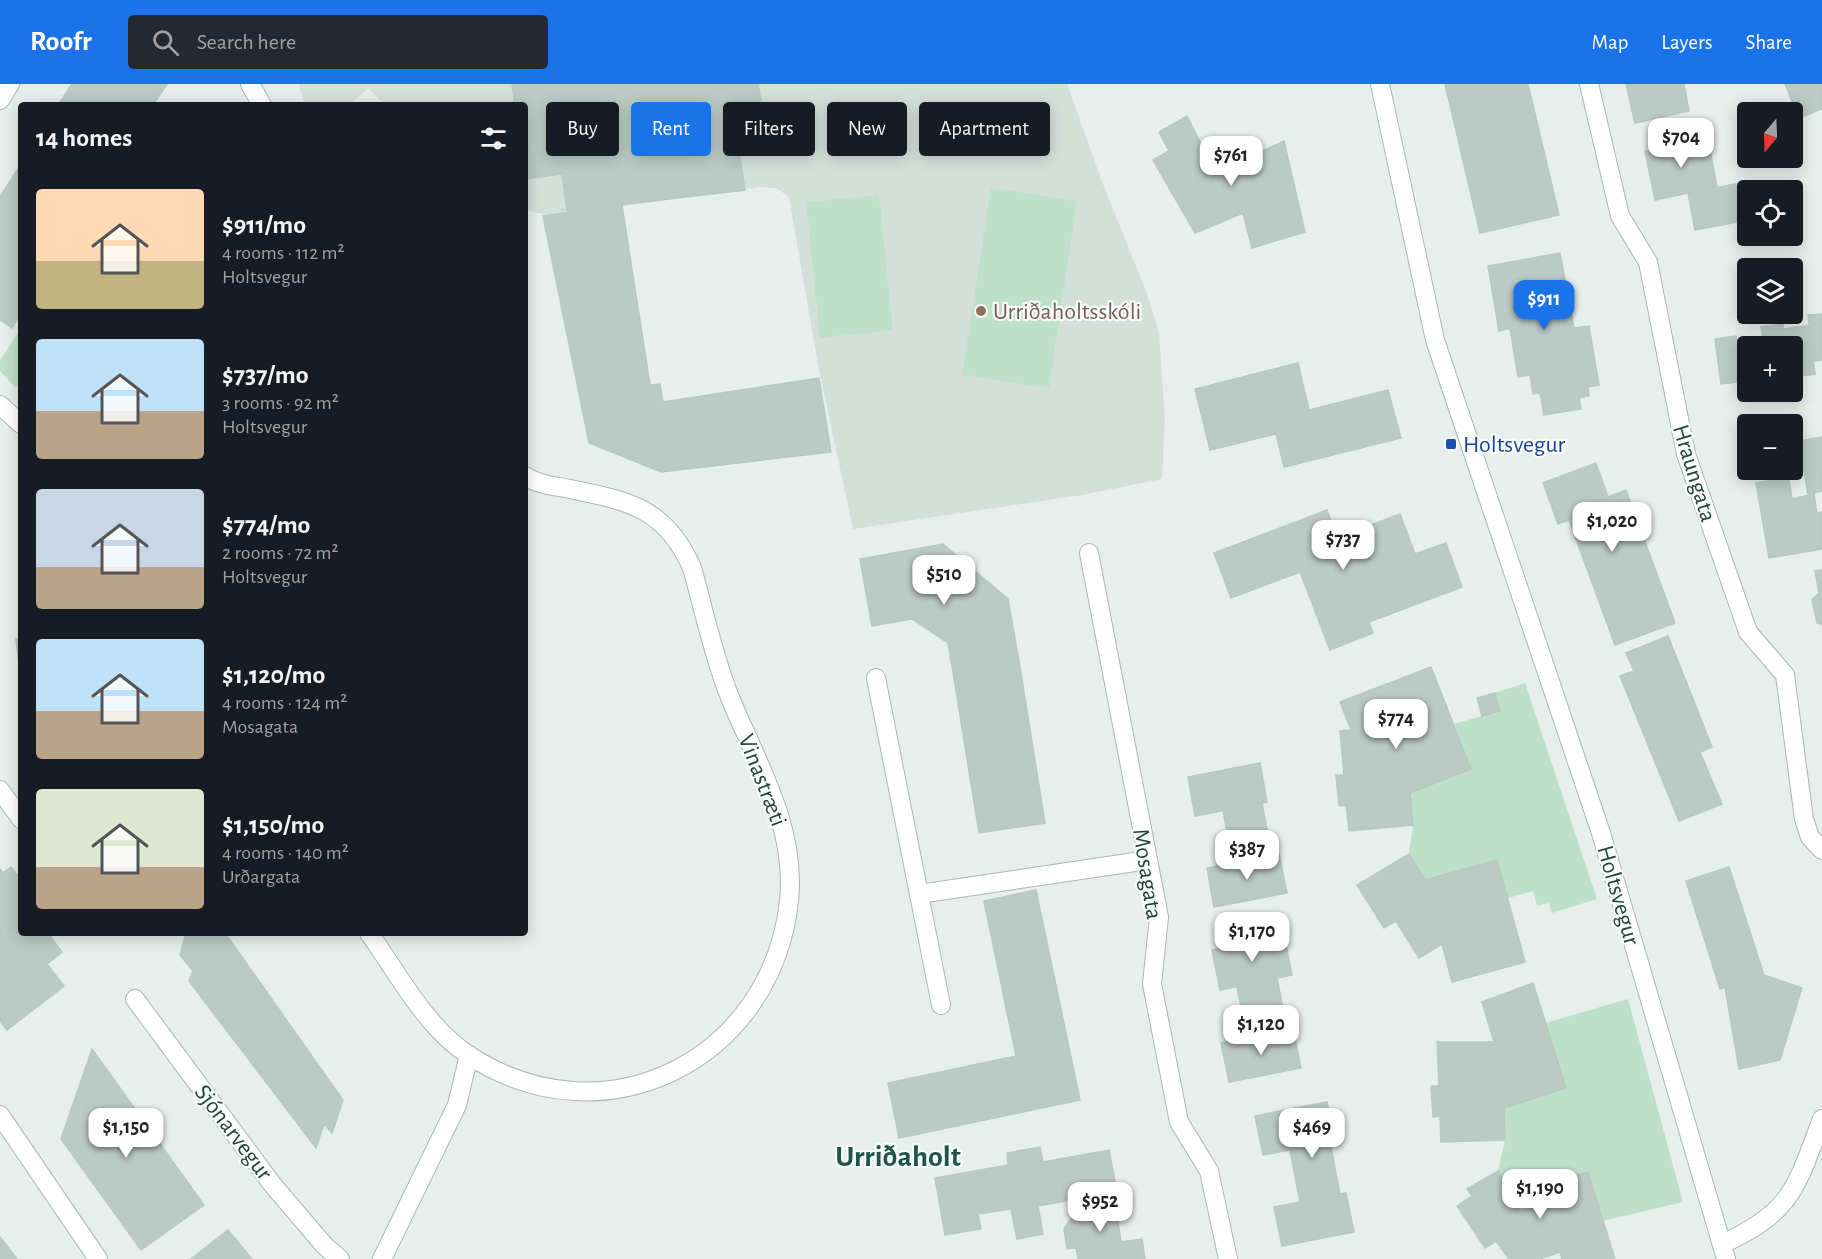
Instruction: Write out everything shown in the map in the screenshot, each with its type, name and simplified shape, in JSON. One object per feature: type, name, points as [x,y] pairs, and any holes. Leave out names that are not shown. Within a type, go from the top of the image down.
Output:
[{"type":"street","points":[[0,100],[10,84]]},
{"type":"street","points":[[250,84],[260,102]]},
{"type":"street","name":"Holtsvegur","points":[[1380,84],[1436,340],[1601,833],[1724,1251]]},
{"type":"street","name":"Hraungata","points":[[1589,84],[1620,216],[1648,262],[1686,454],[1748,632],[1785,675],[1804,819],[1810,837],[1822,850]]},
{"type":"street","points":[[0,405],[18,421]]},
{"type":"street","name":"Vinastræti","points":[[371,936],[434,1023],[469,1055],[496,1071],[525,1083],[556,1090],[587,1092],[618,1089],[649,1082],[676,1071],[701,1056],[744,1016],[775,961],[789,900],[786,837],[777,807],[728,692],[685,550],[663,523],[631,503],[547,485],[528,477]]},
{"type":"street","name":"Mosagata","points":[[1089,553],[1159,917],[1152,984],[1179,1122],[1209,1171],[1228,1259]]},
{"type":"street","points":[[876,678],[941,1005]]},
{"type":"street","points":[[0,790],[18,815]]},
{"type":"street","points":[[919,894],[1148,860]]},
{"type":"street","name":"Sjónarvegur","points":[[135,999],[272,1184],[324,1245],[340,1259]]},
{"type":"street","points":[[382,1259],[457,1105],[469,1055]]},
{"type":"street","points":[[0,1115],[98,1259]]},
{"type":"street","points":[[1724,1251],[1768,1219],[1790,1196],[1822,1119]]},
{"type":"shaded area","name":"Urriðaholtsskóli","points":[[299,84],[1067,84],[1104,187],[1146,291],[1159,332],[1165,420],[1162,479],[1082,495],[853,529],[818,365],[789,197],[776,188],[760,187],[552,216],[528,211],[528,102],[382,102],[368,88],[353,102],[304,102]]},
{"type":"green space","points":[[991,188],[1077,201],[1049,388],[962,375]]},
{"type":"green space","points":[[879,195],[893,330],[820,338],[806,202]]},
{"type":"green space","points":[[18,333],[18,385],[16,388],[0,371],[0,360]]},
{"type":"green space","points":[[1525,683],[1597,899],[1552,913],[1549,903],[1537,906],[1533,891],[1508,898],[1497,860],[1425,880],[1409,854],[1413,825],[1410,793],[1471,769],[1454,724],[1500,711],[1495,693]]},
{"type":"green space","points":[[1628,999],[1683,1202],[1603,1221],[1587,1172],[1539,1186],[1542,1205],[1520,1212],[1498,1171],[1505,1140],[1504,1108],[1566,1088],[1545,1023]]},
{"type":"building","points":[[72,84],[167,84],[155,102],[60,102]]},
{"type":"building","points":[[512,84],[758,84],[761,102],[723,102],[723,156],[740,156],[745,190],[567,211],[562,174],[528,179],[528,102],[515,102]]},
{"type":"building","points":[[1445,84],[1528,84],[1559,215],[1480,233]]},
{"type":"building","points":[[1626,84],[1684,84],[1689,111],[1635,123]]},
{"type":"building","points":[[1785,84],[1822,84],[1822,109],[1803,116],[1803,102],[1792,102]]},
{"type":"building","points":[[1187,116],[1216,173],[1284,141],[1305,232],[1252,248],[1243,213],[1195,233],[1153,160],[1169,151],[1159,132]]},
{"type":"building","points":[[1708,139],[1717,187],[1655,200],[1645,151]]},
{"type":"building","points":[[18,169],[18,318],[12,328],[0,320],[0,197]]},
{"type":"building","points":[[1736,184],[1737,222],[1695,230],[1688,193]]},
{"type":"building","points":[[622,205],[650,385],[660,384],[663,402],[819,378],[831,452],[661,472],[589,443],[543,216]]},
{"type":"building","points":[[1560,253],[1574,328],[1589,326],[1599,385],[1588,387],[1589,396],[1579,398],[1581,409],[1544,415],[1540,393],[1533,394],[1530,375],[1518,377],[1510,328],[1499,331],[1488,266]]},
{"type":"building","points":[[1822,314],[1822,360],[1814,361],[1808,315]]},
{"type":"building","points":[[1783,324],[1783,329],[1810,325],[1815,374],[1803,376],[1803,336],[1762,336],[1761,327]]},
{"type":"building","points":[[1736,336],[1737,382],[1721,384],[1715,339]]},
{"type":"building","points":[[1298,363],[1309,410],[1388,390],[1401,438],[1284,467],[1276,434],[1210,450],[1195,389]]},
{"type":"building","points":[[1822,437],[1822,491],[1808,494],[1803,465],[1803,440]]},
{"type":"building","points":[[1596,463],[1608,497],[1626,490],[1675,623],[1615,645],[1569,520],[1558,524],[1543,483]]},
{"type":"building","points":[[1789,480],[1792,499],[1814,494],[1817,513],[1822,512],[1822,549],[1769,558],[1756,483]]},
{"type":"building","points":[[1327,510],[1337,538],[1400,514],[1415,554],[1446,543],[1462,587],[1369,622],[1373,633],[1330,650],[1300,572],[1231,598],[1214,553]]},
{"type":"building","points":[[943,544],[1008,599],[1020,667],[954,678],[948,643],[912,619],[872,626],[860,559]]},
{"type":"building","points":[[1822,570],[1822,625],[1817,623],[1812,600],[1819,593],[1815,571]]},
{"type":"building","points":[[1668,636],[1712,747],[1700,752],[1722,804],[1679,821],[1620,676],[1634,671],[1626,653]]},
{"type":"building","points":[[1020,667],[1045,823],[979,833],[954,678]]},
{"type":"building","points":[[1431,667],[1471,769],[1410,793],[1413,825],[1349,831],[1346,805],[1339,806],[1336,775],[1344,775],[1340,731],[1351,730],[1340,702]]},
{"type":"building","points":[[1495,693],[1500,711],[1482,716],[1477,698]]},
{"type":"building","points":[[1260,763],[1267,802],[1195,816],[1188,777]]},
{"type":"building","points":[[1262,803],[1267,829],[1228,837],[1223,811]]},
{"type":"building","points":[[1267,829],[1272,855],[1233,863],[1228,837]]},
{"type":"building","points":[[1279,854],[1287,893],[1214,907],[1207,868]]},
{"type":"building","points":[[1409,854],[1425,880],[1497,860],[1525,962],[1452,982],[1442,944],[1419,958],[1396,921],[1384,928],[1357,885]]},
{"type":"building","points":[[11,867],[18,876],[18,936],[50,936],[62,952],[47,964],[64,986],[7,1030],[0,1021],[0,869],[3,873]]},
{"type":"building","points":[[1729,867],[1764,975],[1720,989],[1686,881]]},
{"type":"building","points":[[1036,890],[1080,1100],[899,1138],[888,1083],[1016,1056],[984,901]]},
{"type":"building","points":[[185,936],[227,936],[343,1100],[332,1133],[324,1124],[316,1148],[189,981],[193,971],[180,955]]},
{"type":"building","points":[[1284,936],[1292,975],[1220,990],[1212,950]]},
{"type":"building","points":[[1764,975],[1802,988],[1780,1060],[1739,1069],[1725,987]]},
{"type":"building","points":[[1277,978],[1282,1004],[1242,1012],[1237,986]]},
{"type":"building","points":[[1533,983],[1566,1088],[1504,1108],[1505,1140],[1441,1142],[1440,1116],[1433,1117],[1431,1086],[1439,1086],[1437,1042],[1494,1042],[1482,1002]]},
{"type":"building","points":[[1282,1004],[1287,1031],[1247,1038],[1242,1012]]},
{"type":"building","points":[[1293,1029],[1301,1068],[1229,1082],[1221,1043]]},
{"type":"building","points":[[92,1049],[204,1205],[141,1250],[61,1139]]},
{"type":"building","points":[[1327,1102],[1335,1141],[1263,1155],[1255,1116]]},
{"type":"building","points":[[1330,1142],[1335,1168],[1295,1176],[1290,1150]]},
{"type":"building","points":[[1040,1147],[1043,1162],[1109,1150],[1117,1192],[1038,1206],[1043,1234],[1017,1239],[1011,1209],[978,1214],[981,1229],[945,1235],[935,1178],[1008,1165],[1007,1153]]},
{"type":"building","points":[[1335,1168],[1340,1194],[1300,1202],[1295,1176]]},
{"type":"building","points":[[1498,1171],[1520,1212],[1542,1205],[1539,1186],[1588,1172],[1615,1259],[1562,1259],[1560,1252],[1540,1259],[1509,1259],[1496,1241],[1485,1248],[1457,1206],[1472,1196],[1467,1189]]},
{"type":"building","points":[[1346,1193],[1354,1232],[1282,1246],[1274,1207]]},
{"type":"building","points":[[1122,1197],[1124,1208],[1116,1209],[1121,1242],[1142,1239],[1145,1259],[1078,1259],[1076,1248],[1067,1249],[1064,1229],[1082,1203]]},
{"type":"building","points":[[228,1230],[252,1259],[191,1259]]},
{"type":"building","points":[[0,1237],[17,1259],[0,1259]]},
{"type":"place","name":"Urriðaholtsskóli","points":[[981,311]]},
{"type":"place","name":"Holtsvegur","points":[[1451,444]]},
{"type":"district","name":"Urriðaholt","points":[[898,1156]]}]
